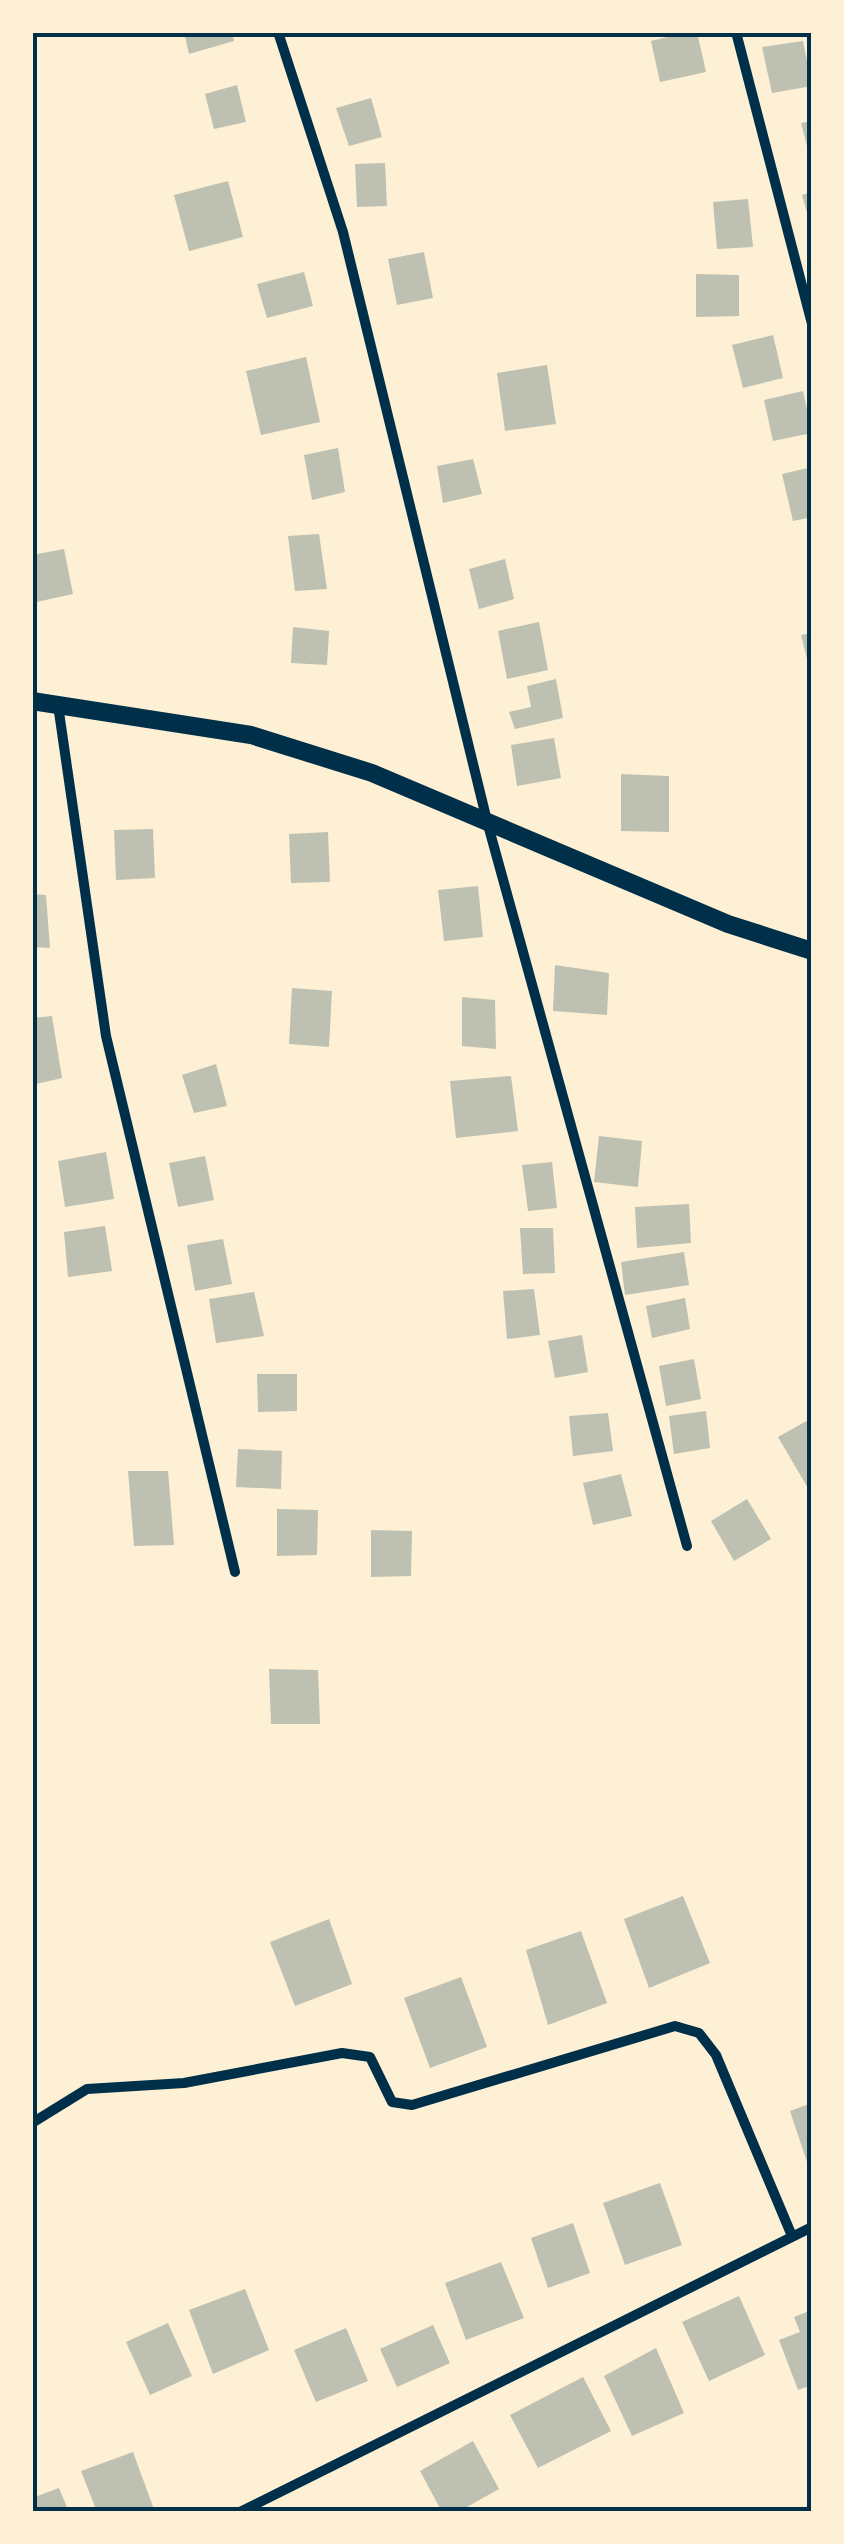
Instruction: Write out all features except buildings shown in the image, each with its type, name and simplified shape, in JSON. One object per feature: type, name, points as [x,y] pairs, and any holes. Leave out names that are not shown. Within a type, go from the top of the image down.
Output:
[{"type":"street","points":[[278,32],[343,232],[488,825],[687,1546]]},
{"type":"street","points":[[736,32],[812,324]]},
{"type":"street","points":[[32,702],[251,735],[372,774],[728,924],[812,951]]},
{"type":"street","points":[[58,705],[106,1036],[236,1572]]},
{"type":"street","points":[[32,2123],[87,2089],[184,2083],[342,2053],[370,2057],[392,2102],[412,2105],[675,2026],[699,2032],[716,2054],[792,2236]]},
{"type":"street","points":[[240,2512],[812,2227]]}]
